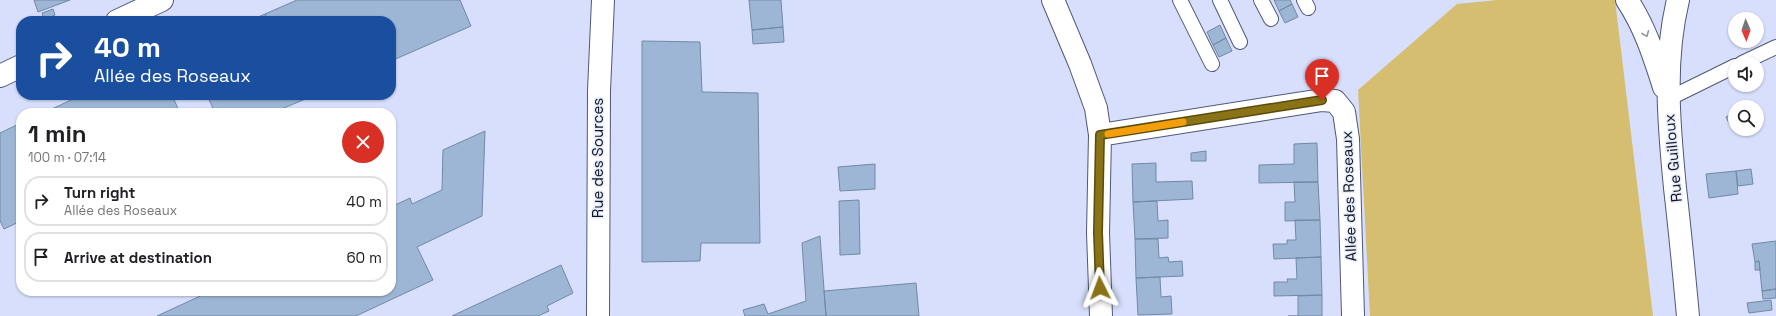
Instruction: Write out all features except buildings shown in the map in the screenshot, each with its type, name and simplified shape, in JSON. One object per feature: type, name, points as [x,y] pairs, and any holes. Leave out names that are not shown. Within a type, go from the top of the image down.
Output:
[{"type":"street","points":[[128,16],[162,0]]},
{"type":"street","name":"Rue des Sources","points":[[598,316],[598,91],[603,0]]},
{"type":"street","points":[[1053,0],[1080,64],[1093,101],[1100,135],[1098,232],[1101,316]]},
{"type":"street","points":[[1627,0],[1637,14],[1646,35],[1668,99]]},
{"type":"street","name":"Rue Guilloux","points":[[1678,0],[1670,51],[1668,99],[1670,141],[1688,316]]},
{"type":"street","points":[[0,76],[16,68]]},
{"type":"street","name":"Allée des Roseaux","points":[[1100,135],[1322,100],[1335,101],[1344,112],[1348,139],[1353,316]]},
{"type":"lane","points":[[1180,0],[1212,64]]},
{"type":"lane","points":[[1220,0],[1240,42]]},
{"type":"lane","points":[[1261,0],[1272,19]]},
{"type":"lane","points":[[1757,56],[1776,47]]},
{"type":"lane","points":[[1668,99],[1728,69]]},
{"type":"shaded area","points":[[1497,0],[1615,0],[1653,316],[1370,316],[1358,90],[1457,4]]},
{"type":"slow traffic","points":[[1108,134],[1183,122]]},
{"type":"route","points":[[1100,288],[1098,232],[1100,135],[1322,100]]}]
